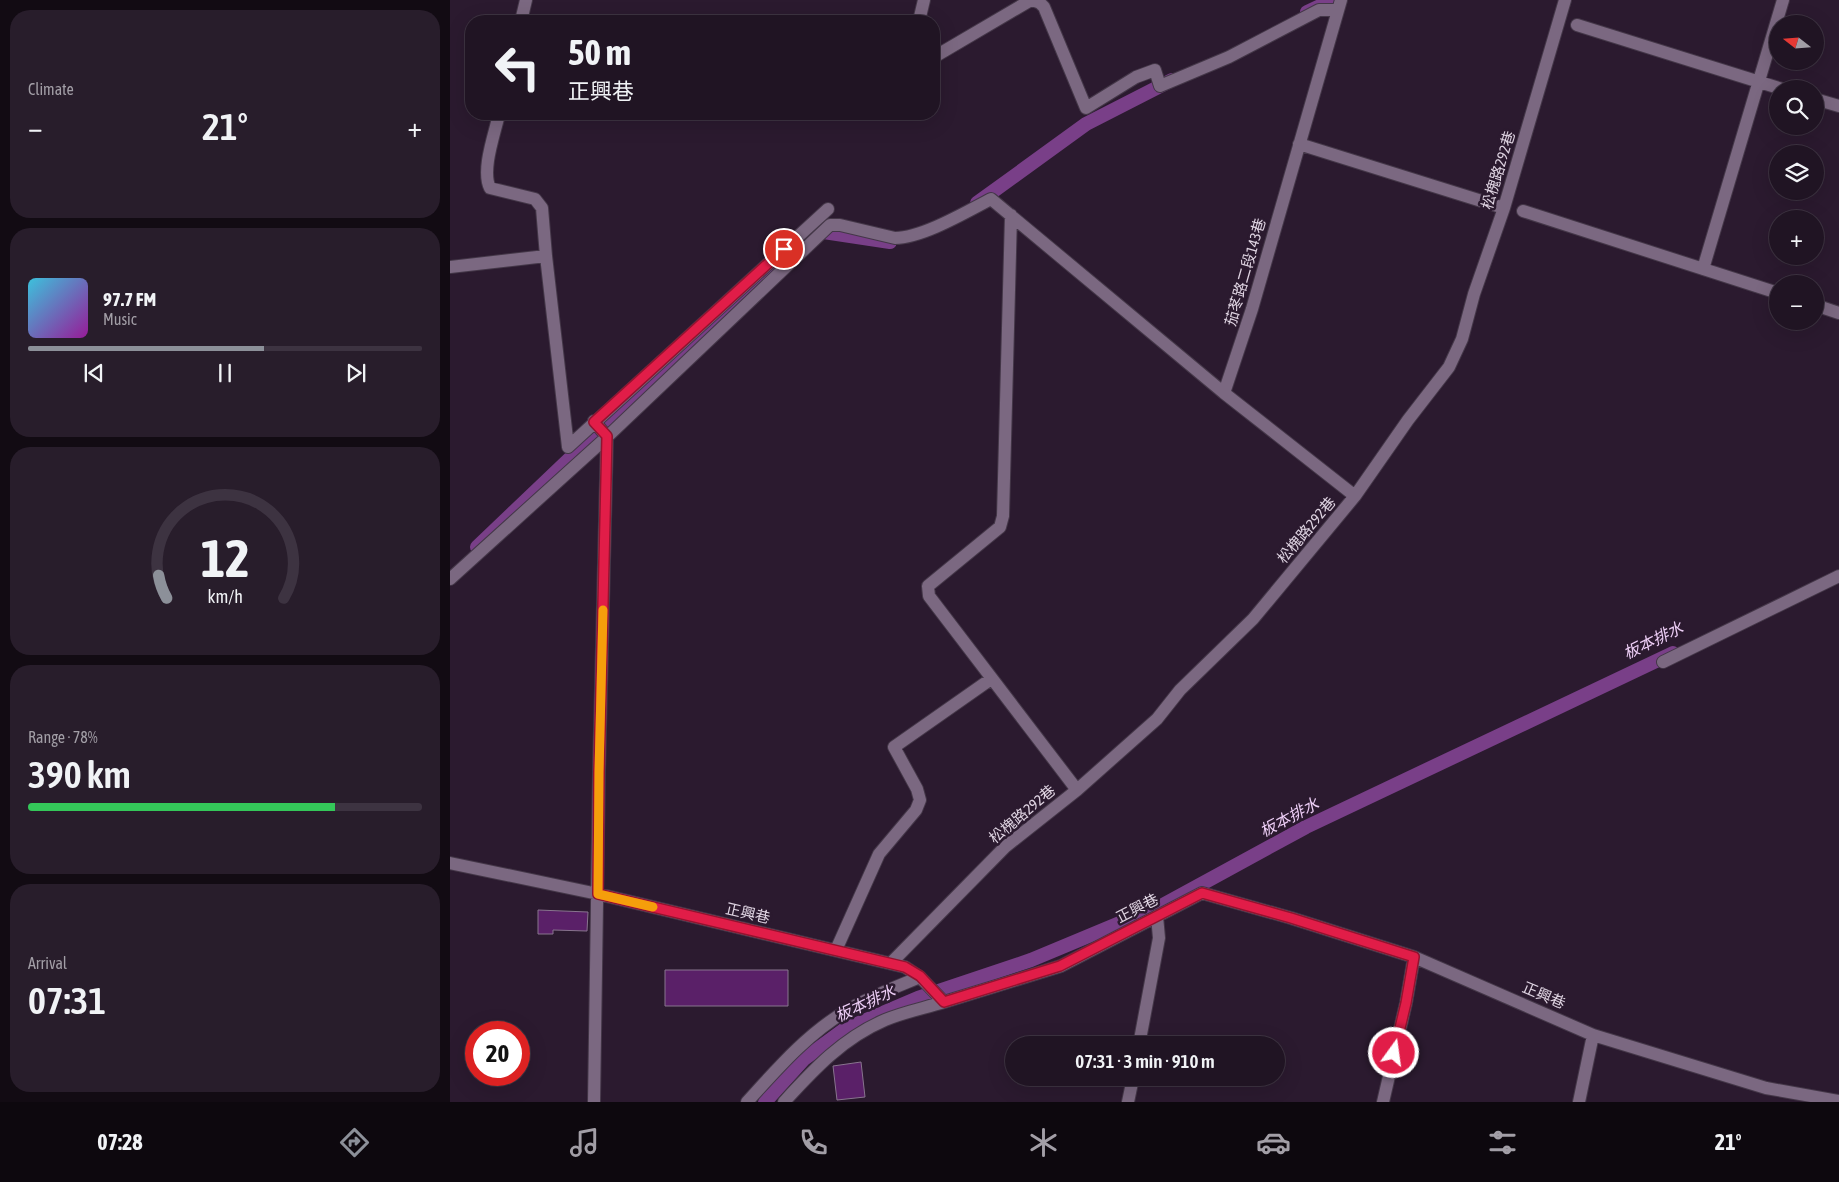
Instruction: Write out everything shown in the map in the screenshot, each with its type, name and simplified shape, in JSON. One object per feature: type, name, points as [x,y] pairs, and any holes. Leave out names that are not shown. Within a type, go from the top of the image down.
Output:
[{"type":"lane","points":[[522,15],[526,0]]},
{"type":"lane","points":[[921,15],[924,0]]},
{"type":"lane","points":[[940,53],[1031,0],[1040,3],[1044,7],[1086,108],[1136,77],[1155,70],[1160,86],[1229,57],[1319,10],[1339,5]]},
{"type":"lane","name":"松槐路292巷","points":[[891,964],[1005,847],[1077,790],[1157,719],[1180,690],[1252,620],[1355,496],[1408,420],[1449,367],[1462,339],[1474,294],[1504,208],[1565,0]]},
{"type":"lane","points":[[1702,269],[1783,0]]},
{"type":"lane","name":"茄苳路二段143巷","points":[[1224,393],[1252,309],[1339,5]]},
{"type":"lane","points":[[1576,24],[1769,85]]},
{"type":"lane","points":[[1824,102],[1839,106]]},
{"type":"lane","points":[[498,120],[488,167],[487,181],[490,188],[535,199],[542,208],[568,447],[828,209]]},
{"type":"lane","points":[[1298,144],[1504,208]]},
{"type":"lane","points":[[450,580],[607,436],[830,225],[840,225],[902,238],[916,235],[991,199],[1224,393],[1355,496]]},
{"type":"lane","points":[[1523,211],[1769,290]]},
{"type":"lane","points":[[1011,215],[1003,516],[1000,527],[928,586],[929,596],[1077,790]]},
{"type":"lane","points":[[450,267],[546,256]]},
{"type":"lane","points":[[1824,308],[1839,313]]},
{"type":"lane","points":[[594,422],[607,436],[594,1102]]},
{"type":"lane","points":[[1663,662],[1839,576]]},
{"type":"lane","points":[[836,950],[879,854],[916,810],[920,800],[917,789],[894,748],[991,679]]},
{"type":"lane","name":"正興巷","points":[[450,863],[598,894],[905,967],[923,980],[942,1000],[1060,966],[1202,893],[1291,918],[1414,957],[1594,1035],[1766,1088],[1839,1101]]},
{"type":"lane","points":[[1141,1036],[1159,938],[1157,916]]},
{"type":"lane","points":[[1383,1102],[1406,1003],[1414,957]]},
{"type":"lane","points":[[746,1102],[803,1042],[834,1019],[858,1004],[923,980]]},
{"type":"lane","points":[[784,1102],[822,1061],[858,1034],[886,1019],[942,1000]]},
{"type":"lane","points":[[1579,1102],[1594,1035]]},
{"type":"lane","points":[[1128,1102],[1131,1086]]},
{"type":"building","points":[[538,910],[588,912],[587,931],[553,930],[553,934],[538,934]]},
{"type":"building","points":[[665,970],[788,970],[788,1006],[665,1006]]},
{"type":"building","points":[[861,1062],[865,1097],[837,1100],[833,1066]]},
{"type":"waterway","points":[[1307,12],[1333,0]]},
{"type":"waterway","points":[[977,203],[1086,124],[1172,80]]},
{"type":"waterway","points":[[477,547],[693,341],[817,231],[890,242]]},
{"type":"waterway","name":"板本排水","points":[[765,1102],[804,1059],[845,1029],[918,998],[1031,960],[1163,905],[1306,827],[1673,653]]},
{"type":"slow traffic","points":[[603,610],[598,894],[653,907]]},
{"type":"route","points":[[784,249],[594,422],[607,436],[598,894],[905,967],[920,976],[944,1002],[1060,966],[1202,893],[1291,918],[1414,957],[1406,1003],[1394,1053]]}]
